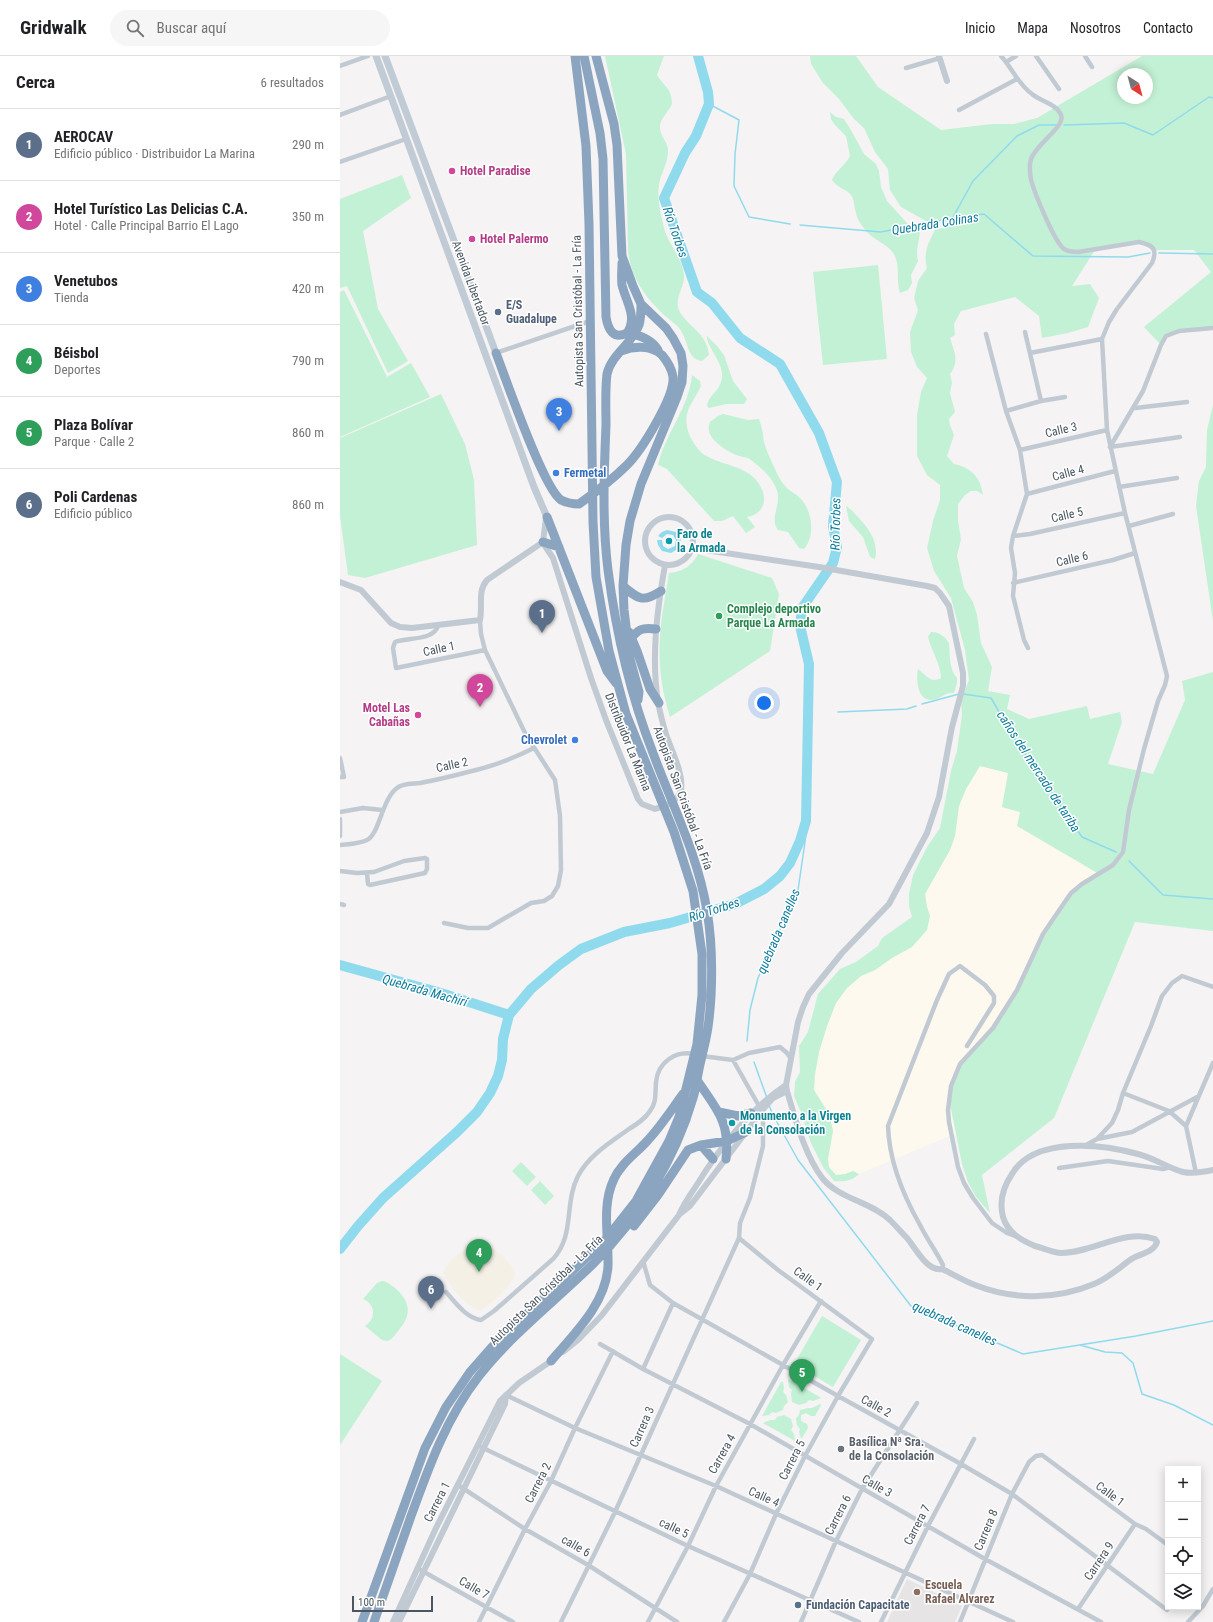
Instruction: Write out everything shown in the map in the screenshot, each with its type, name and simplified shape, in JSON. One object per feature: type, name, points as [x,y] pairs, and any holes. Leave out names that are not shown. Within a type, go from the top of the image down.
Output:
[{"type":"highway","name":"Autopista San Cristóbal - La Fría","points":[[374,1622],[434,1454],[452,1416],[478,1377],[498,1353],[581,1276],[628,1225],[647,1198],[675,1147],[688,1114],[697,1080],[697,1044],[702,995],[702,954],[693,891],[684,860],[626,714],[604,626],[596,576],[586,146],[575,56]]},
{"type":"highway","points":[[496,353],[539,463],[554,493],[561,500],[571,503],[579,504],[614,477],[628,464],[644,444],[667,400],[673,378],[671,368],[655,345],[631,333],[614,334],[608,328],[607,324],[603,159],[600,133],[584,56]]},
{"type":"highway","name":"Autopista San Cristóbal - La Fría","points":[[362,1622],[425,1448],[446,1407],[470,1372],[492,1347],[606,1239],[632,1206],[669,1141],[679,1117],[687,1088],[706,1037],[710,1010],[710,929],[702,886],[693,857],[651,750],[637,705],[639,692],[630,639],[626,627],[623,586],[626,545],[630,521],[641,484],[672,412],[682,382],[683,366],[677,345],[666,328],[641,304],[632,286],[622,256],[617,145],[614,124],[596,56]]},
{"type":"highway","points":[[622,256],[622,285],[632,321],[631,333]]},
{"type":"highway","points":[[637,705],[628,676],[612,602],[604,527],[604,471],[608,373],[613,361],[640,322],[641,304]]},
{"type":"highway","points":[[621,351],[631,348],[641,348],[652,349],[660,353]]},
{"type":"highway","points":[[547,517],[607,671],[618,686]]},
{"type":"highway","points":[[542,542],[559,547]]},
{"type":"highway","points":[[623,586],[635,596],[642,599],[651,598],[661,591]]},
{"type":"highway","points":[[656,629],[645,627],[637,631],[630,639],[650,689],[658,703]]},
{"type":"highway","points":[[697,1080],[710,1102],[720,1112],[726,1130],[726,1159]]},
{"type":"highway","points":[[550,1361],[580,1328],[595,1305],[605,1282],[608,1267],[606,1207],[610,1188],[617,1174],[626,1162],[658,1129],[687,1088]]},
{"type":"highway","points":[[720,1112],[738,1116],[751,1113]]},
{"type":"highway","points":[[581,1276],[589,1272],[622,1240],[650,1205],[688,1150],[701,1145],[727,1142],[746,1132]]},
{"type":"highway","points":[[701,1145],[713,1159]]},
{"type":"main road","name":"Avenida Libertador","points":[[376,56],[534,487],[547,517]]},
{"type":"main road","name":"Avenida Libertador","points":[[386,56],[496,353]]},
{"type":"street","points":[[340,66],[368,56]]},
{"type":"street","points":[[692,548],[922,585],[935,588],[949,606],[963,672],[963,686],[952,727],[939,797],[926,833],[888,904],[842,953],[809,994],[798,1022],[786,1088],[802,1137],[817,1170],[823,1179],[835,1190],[875,1208],[889,1219],[908,1239],[924,1260],[933,1268],[938,1270],[942,1269],[974,1285],[1000,1292],[1030,1296],[1052,1296],[1096,1284],[1134,1257],[1152,1250],[1157,1242],[1155,1239],[1148,1236],[1134,1236],[1073,1253],[1059,1253],[1035,1246],[1016,1236],[1002,1231],[992,1223],[973,1198],[964,1183],[958,1167],[949,1122],[949,1097],[951,1086],[960,1064],[993,1028],[1023,979],[1043,934],[1060,909],[1072,893],[1082,884],[1113,865],[1123,852],[1129,810],[1144,749],[1158,701],[1165,685],[1167,676],[1135,553],[1110,447],[1107,430],[1102,339],[1109,322],[1152,263],[1155,256],[1154,250],[1148,244],[1139,242],[1078,252],[1069,252],[1063,248],[1052,229],[1031,179],[1030,165],[1037,148],[1058,129],[1062,122],[1061,115],[1055,107],[1032,94],[1017,79],[1001,56]]},
{"type":"street","points":[[1006,62],[1016,56]]},
{"type":"street","points":[[1036,56],[1059,89]]},
{"type":"street","points":[[1085,56],[1092,67]]},
{"type":"street","points":[[906,68],[940,57],[947,81]]},
{"type":"street","points":[[959,110],[1017,79]]},
{"type":"street","points":[[340,115],[391,96]]},
{"type":"street","points":[[340,162],[406,138]]},
{"type":"street","points":[[496,353],[590,321]]},
{"type":"street","points":[[1110,447],[1135,408],[1166,336],[1179,331],[1213,328]]},
{"type":"street","points":[[1025,332],[1041,401]]},
{"type":"street","points":[[986,334],[1006,411],[1020,450],[1026,494],[1013,536],[1011,548],[1015,573],[1013,596],[1024,640],[1028,648]]},
{"type":"street","points":[[1030,353],[1102,339]]},
{"type":"street","points":[[1006,411],[1041,401],[1065,397]]},
{"type":"street","points":[[1135,408],[1187,402]]},
{"type":"street","name":"Calle 3","points":[[1020,450],[1107,430]]},
{"type":"street","points":[[1110,447],[1180,437]]},
{"type":"street","name":"Calle 4","points":[[1026,494],[1115,471]]},
{"type":"street","points":[[1119,487],[1177,478]]},
{"type":"street","name":"Calle 5","points":[[1013,536],[1030,534],[1125,512]]},
{"type":"street","points":[[1129,526],[1173,514]]},
{"type":"street","points":[[444,923],[468,928],[488,928],[530,902],[544,901],[552,896],[558,886],[561,863],[560,816],[556,780],[526,735],[485,650],[481,634],[480,620],[482,609],[481,589],[483,585],[487,580],[542,542],[547,517]]},
{"type":"street","points":[[669,517],[683,521],[688,527],[692,533],[692,548],[689,555],[680,563],[665,565],[655,561],[646,549],[644,542],[649,527],[654,522],[661,518],[669,517]]},
{"type":"street","name":"Distribuidor La Marina","points":[[542,542],[553,558],[591,678],[606,720],[638,799],[642,804],[655,809],[672,802],[681,789],[680,774],[666,734],[658,703],[656,629],[665,565]]},
{"type":"street","name":"Calle 6","points":[[1013,583],[1113,560],[1135,553]]},
{"type":"street","points":[[340,582],[361,590],[391,623],[400,627],[412,628],[438,626],[480,620]]},
{"type":"street","name":"Calle 1","points":[[438,626],[434,633],[428,636],[396,642],[393,648],[396,668],[485,650]]},
{"type":"street","name":"Calle 2","points":[[340,845],[371,838],[376,831],[382,810],[393,792],[398,787],[406,784],[420,783],[481,769],[520,755],[534,748]]},
{"type":"street","points":[[340,758],[344,777],[340,778]]},
{"type":"street","points":[[340,812],[363,808],[382,810]]},
{"type":"street","points":[[340,819],[340,836]]},
{"type":"street","points":[[340,871],[367,873],[386,869],[404,861],[427,859],[427,869],[425,873],[370,885],[368,884],[367,873]]},
{"type":"street","points":[[942,1269],[943,1265],[912,1210],[894,1166],[888,1137],[888,1126],[943,987],[949,974],[960,966],[985,985],[994,996],[994,1003],[966,1046]]},
{"type":"street","points":[[1085,1146],[1097,1139],[1112,1123],[1162,996],[1172,984],[1182,976],[1186,976],[1213,987]]},
{"type":"street","points":[[446,1292],[474,1319],[481,1320],[494,1311],[560,1251],[566,1236],[570,1205],[577,1178],[584,1166],[601,1150],[647,1116],[653,1107],[656,1097],[656,1081],[658,1072],[665,1062],[672,1056],[687,1053],[733,1060],[749,1054],[780,1047],[792,1059]]},
{"type":"street","points":[[733,1060],[762,1107]]},
{"type":"street","points":[[1196,1173],[1186,1126],[1213,1062]]},
{"type":"street","points":[[679,1215],[686,1200],[713,1159],[751,1113],[762,1107],[786,1088]]},
{"type":"street","points":[[1123,1094],[1169,1111],[1186,1126]]},
{"type":"street","points":[[1097,1139],[1132,1132],[1199,1096]]},
{"type":"street","points":[[679,1215],[690,1206],[746,1132],[762,1107]]},
{"type":"street","name":"Carrera 3","points":[[560,1622],[615,1512],[739,1238],[740,1223],[750,1198],[763,1146],[762,1107]]},
{"type":"street","points":[[1016,1236],[1004,1220],[1002,1212],[1003,1190],[1016,1166],[1027,1158],[1043,1151],[1066,1146],[1114,1149],[1138,1154],[1183,1172],[1196,1173],[1213,1170]]},
{"type":"street","points":[[1058,1168],[1108,1161],[1163,1169],[1173,1167]]},
{"type":"street","name":"Carrera 1","points":[[399,1622],[424,1571],[461,1487],[477,1445],[500,1401],[519,1383],[578,1340],[589,1330],[679,1215]]},
{"type":"street","name":"Calle 1","points":[[739,1238],[778,1270],[867,1335]]},
{"type":"street","name":"Calle 2","points":[[643,1261],[650,1285],[674,1303],[1012,1494],[1109,1565],[1165,1608]]},
{"type":"street","name":"Carrera 4","points":[[648,1622],[688,1546],[716,1486],[783,1365],[821,1301]]},
{"type":"street","points":[[643,1369],[674,1303]]},
{"type":"street","name":"Carrera 5","points":[[724,1622],[750,1574],[776,1514],[805,1456],[872,1339],[867,1335]]},
{"type":"street","name":"Calle 3","points":[[600,1344],[643,1369],[750,1424],[985,1559],[1101,1622]]},
{"type":"street","name":"Carrera 2","points":[[479,1622],[551,1481],[613,1351]]},
{"type":"street","name":"Calle 4","points":[[506,1395],[575,1428],[716,1486],[1013,1622]]},
{"type":"street","name":"Carrera 1","points":[[393,1622],[417,1568],[483,1448],[505,1404],[506,1395]]},
{"type":"street","name":"Carrera 6","points":[[801,1622],[836,1541],[862,1489],[917,1403]]},
{"type":"street","name":"Carrera 7","points":[[881,1622],[904,1572],[974,1439]]},
{"type":"street","name":"calle 5","points":[[477,1445],[688,1546],[859,1622]]},
{"type":"street","name":"Calle 1","points":[[1042,1455],[1135,1524],[1146,1529],[1165,1544]]},
{"type":"street","name":"Carrera 8","points":[[960,1622],[1012,1494],[1030,1462],[1036,1456],[1042,1455]]},
{"type":"street","name":"calle 6","points":[[461,1487],[677,1622]]},
{"type":"street","name":"Carrera 9","points":[[1078,1609],[1109,1565],[1135,1524]]},
{"type":"street","name":"Calle 7","points":[[417,1568],[513,1622]]},
{"type":"street","points":[[1188,1622],[1204,1606],[1213,1589]]},
{"type":"shaded area","points":[[980,766],[1008,773],[1002,807],[1020,812],[1099,874],[1025,974],[948,1094],[957,1133],[859,1174],[853,1171],[836,1175],[829,1167],[828,1159],[833,1131],[829,1114],[814,1090],[819,1052],[827,1026],[836,1003],[847,988],[861,976],[875,970],[892,958],[930,916],[925,894],[950,850],[955,836],[959,806],[966,789]]},
{"type":"shaded area","name":"Escuela Rafael Alvarez","points":[[907,1579],[962,1606],[955,1622],[887,1622]]},
{"type":"green space","points":[[605,56],[664,56],[657,75],[671,94],[672,104],[660,125],[661,134],[667,145],[668,155],[660,180],[658,192],[659,204],[666,234],[683,268],[684,279],[678,301],[679,310],[686,321],[700,335],[707,347],[709,355],[702,361],[693,357],[679,328],[650,300],[639,284],[631,267],[628,248],[626,154]]},
{"type":"green space","points":[[810,56],[856,56],[878,87],[941,130],[992,124],[1014,124],[1037,118],[1117,71],[1117,104],[1153,104],[1153,68],[1122,68],[1142,56],[1213,56],[1213,329],[1180,333],[1167,337],[1161,345],[1144,327],[1211,272],[1194,250],[1154,250],[1139,243],[1095,250],[1072,286],[1090,284],[1099,298],[1088,327],[1042,338],[1039,316],[1015,297],[961,311],[954,324],[955,335],[950,338],[955,356],[955,365],[950,374],[952,383],[950,393],[955,412],[949,419],[954,435],[947,456],[954,464],[960,465],[974,474],[980,483],[983,495],[977,491],[971,491],[965,495],[958,504],[958,521],[961,539],[957,556],[964,588],[973,602],[977,615],[981,643],[992,667],[988,691],[1010,695],[1007,709],[1029,719],[1087,706],[1090,719],[1120,712],[1122,722],[1108,764],[1153,774],[1185,700],[1182,681],[1213,672],[1213,931],[1135,922],[1054,1118],[982,1175],[990,1213],[976,1197],[968,1182],[962,1164],[948,1094],[960,1064],[993,1028],[1017,990],[1043,934],[1071,893],[1099,874],[1017,826],[1020,812],[1002,807],[1008,773],[980,766],[966,789],[959,806],[955,836],[950,850],[925,894],[930,916],[927,930],[912,947],[892,958],[875,970],[861,976],[847,988],[836,1003],[827,1026],[819,1052],[814,1090],[829,1114],[833,1131],[828,1159],[829,1167],[836,1175],[853,1171],[859,1174],[854,1178],[834,1181],[823,1167],[811,1143],[794,1096],[795,1082],[800,1072],[799,1046],[808,1032],[818,994],[840,969],[856,962],[878,946],[882,938],[912,917],[909,906],[909,894],[913,875],[927,847],[940,828],[951,771],[957,751],[962,715],[961,701],[969,680],[965,650],[951,598],[934,571],[927,548],[933,521],[940,500],[940,485],[927,475],[917,456],[917,415],[921,392],[927,378],[917,367],[911,352],[910,332],[918,310],[914,298],[918,281],[927,268],[926,253],[930,239],[935,230],[942,228],[946,229],[943,223],[944,218],[936,221],[926,221],[901,207],[890,190],[888,169],[875,152],[864,128],[854,119],[839,99],[823,83],[811,64]]},
{"type":"green space","points":[[830,112],[836,117],[844,119],[864,154],[876,164],[879,171],[881,187],[887,201],[912,228],[920,229],[917,253],[918,261],[911,275],[912,283],[908,290],[900,293],[897,265],[893,252],[865,230],[858,219],[851,195],[832,180],[850,156],[846,136],[831,119]]},
{"type":"green space","points":[[402,175],[411,198],[363,231],[378,309],[408,361],[388,373],[347,286],[340,288],[340,199]]},
{"type":"green space","points":[[878,265],[887,359],[823,365],[813,272]]},
{"type":"green space","points":[[344,290],[387,377],[411,363],[430,397],[340,437],[340,292]]},
{"type":"green space","points":[[707,336],[724,355],[733,381],[747,399],[744,404],[726,404],[709,408],[707,406],[710,398],[720,384],[722,373],[719,363],[707,340]]},
{"type":"green space","points":[[692,375],[700,381],[701,386],[689,408],[686,419],[689,434],[693,442],[703,454],[753,476],[759,483],[763,492],[764,501],[761,509],[756,514],[747,517],[755,527],[746,533],[733,516],[722,521],[714,521],[667,469],[658,465],[666,442],[682,410],[690,387]]},
{"type":"green space","points":[[441,394],[465,444],[474,480],[477,545],[365,578],[348,575],[340,516],[340,438]]},
{"type":"green space","points":[[1213,405],[1213,621],[1196,506],[1199,481],[1206,467],[1207,430]]},
{"type":"green space","points":[[723,414],[748,420],[759,419],[766,448],[781,481],[804,503],[810,516],[810,537],[804,549],[799,548],[788,532],[778,530],[776,526],[775,518],[778,494],[770,477],[748,458],[735,455],[726,450],[710,435],[710,422]]},
{"type":"green space","points":[[846,506],[862,522],[872,536],[876,547],[875,559],[870,557],[863,537],[849,521]]},
{"type":"green space","name":"Complejo deportivo Parque La Armada","points":[[698,554],[772,578],[779,594],[770,651],[670,717],[660,668],[661,622],[669,573],[686,568],[693,562]]},
{"type":"green space","points":[[931,632],[942,635],[949,643],[951,666],[954,675],[957,678],[954,693],[947,694],[934,700],[923,697],[918,688],[917,678],[918,669],[931,679],[937,680],[941,678],[941,673],[928,637]]},
{"type":"green space","points":[[521,1162],[536,1177],[527,1186],[512,1171]]},
{"type":"green space","points":[[540,1181],[554,1196],[545,1205],[531,1190]]},
{"type":"green space","points":[[382,1281],[389,1283],[400,1293],[407,1304],[408,1309],[406,1320],[403,1325],[390,1340],[387,1341],[382,1340],[365,1326],[371,1320],[373,1312],[370,1304],[363,1299],[377,1283]]},
{"type":"green space","points":[[822,1316],[861,1340],[833,1387],[794,1364]]},
{"type":"green space","points":[[340,1354],[382,1381],[340,1445]]},
{"type":"green space","points":[[788,1379],[821,1398],[813,1401],[809,1400],[806,1403],[799,1405],[792,1402],[792,1390],[789,1387]]},
{"type":"green space","points":[[781,1382],[783,1382],[783,1392],[786,1395],[788,1402],[784,1406],[783,1410],[762,1416]]},
{"type":"green space","points":[[820,1404],[821,1405],[815,1416],[811,1416],[806,1413],[801,1415],[801,1421],[807,1424],[808,1428],[801,1438],[799,1432],[800,1429],[797,1425],[796,1418],[799,1415],[800,1410],[812,1408]]},
{"type":"green space","points":[[784,1415],[791,1419],[793,1426],[791,1430],[794,1434],[795,1441],[763,1423],[770,1420],[775,1420],[777,1417]]},
{"type":"sand","points":[[481,1244],[486,1245],[502,1255],[511,1265],[515,1274],[514,1278],[500,1295],[479,1310],[470,1305],[458,1294],[445,1277],[444,1273],[449,1263],[458,1254],[470,1247]]},
{"type":"water","points":[[667,530],[676,532],[681,539],[679,548],[671,553],[662,551],[657,540],[662,540],[663,546],[668,549],[675,546],[676,540],[673,535],[667,534],[662,538],[658,536]]},
{"type":"waterway","name":"Río Torbes","points":[[340,1249],[383,1198],[457,1132],[477,1112],[490,1093],[498,1076],[502,1060],[503,1039],[509,1015],[531,989],[559,965],[581,949],[624,932],[670,923],[735,904],[764,889],[780,876],[790,863],[800,841],[806,821],[809,664],[800,626],[802,608],[833,563],[837,547],[833,526],[837,482],[819,433],[780,364],[740,338],[712,303],[697,292],[664,198],[685,153],[696,136],[709,104],[708,92],[698,56]]},
{"type":"waterway","points":[[1064,125],[1124,123],[1153,135],[1209,97],[1213,98]]},
{"type":"waterway","name":"Quebrada Colinas","points":[[709,104],[739,120],[735,154],[734,186],[749,217],[790,224]]},
{"type":"waterway","points":[[952,219],[973,181],[1017,136],[1039,125],[1056,125]]},
{"type":"waterway","name":"Quebrada Colinas","points":[[800,225],[881,232],[936,221],[984,214],[1033,256],[1128,257],[1150,253]]},
{"type":"waterway","name":"Quebrada Colinas","points":[[1159,253],[1213,254]]},
{"type":"waterway","name":"caños del mercado de tariba","points":[[922,704],[959,694]]},
{"type":"waterway","name":"caños del mercado de tariba","points":[[963,694],[991,698],[1013,736],[1082,837],[1116,852]]},
{"type":"waterway","name":"caños del mercado de tariba","points":[[838,712],[907,709],[916,706]]},
{"type":"waterway","name":"quebrada canelles","points":[[747,1041],[750,1010],[758,978],[798,890],[805,842],[806,821]]},
{"type":"waterway","name":"caños del mercado de tariba","points":[[1129,861],[1163,895],[1213,899]]},
{"type":"waterway","name":"Quebrada Machirí","points":[[340,965],[441,993],[509,1015]]},
{"type":"waterway","name":"quebrada canelles","points":[[754,1062],[767,1098]]},
{"type":"waterway","name":"quebrada canelles","points":[[769,1105],[798,1160],[911,1306],[1023,1354],[1136,1336],[1213,1321]]},
{"type":"waterway","points":[[1080,1345],[1105,1352],[1122,1353],[1133,1363],[1142,1394],[1174,1405],[1213,1425]]},
{"type":"place","name":"Hotel Paradise","points":[[452,171]]},
{"type":"place","name":"Hotel Palermo","points":[[472,239]]},
{"type":"place","name":"E/S Guadalupe","points":[[498,312]]},
{"type":"place","name":"Venetubos","points":[[559,431]]},
{"type":"place","name":"Fermetal","points":[[556,473]]},
{"type":"place","name":"Faro de la Armada","points":[[669,541]]},
{"type":"place","name":"Complejo deportivo Parque La Armada","points":[[719,616]]},
{"type":"place","name":"AEROCAV","points":[[542,633]]},
{"type":"place","name":"Hotel Turístico Las Delicias C.A.","points":[[480,707]]},
{"type":"place","name":"Motel Las Cabañas","points":[[418,715]]},
{"type":"place","name":"Chevrolet","points":[[575,740]]},
{"type":"place","name":"Monumento a la Virgen de la Consolación","points":[[732,1123]]},
{"type":"place","name":"Béisbol","points":[[479,1272]]},
{"type":"place","name":"Poli Cardenas","points":[[431,1309]]},
{"type":"place","name":"Plaza Bolívar","points":[[802,1392]]},
{"type":"place","name":"Basílica Nª Sra. de la Consolación","points":[[841,1449]]},
{"type":"place","name":"Escuela Rafael Alvarez","points":[[917,1592]]},
{"type":"place","name":"Fundación Capacitate","points":[[798,1605]]}]
